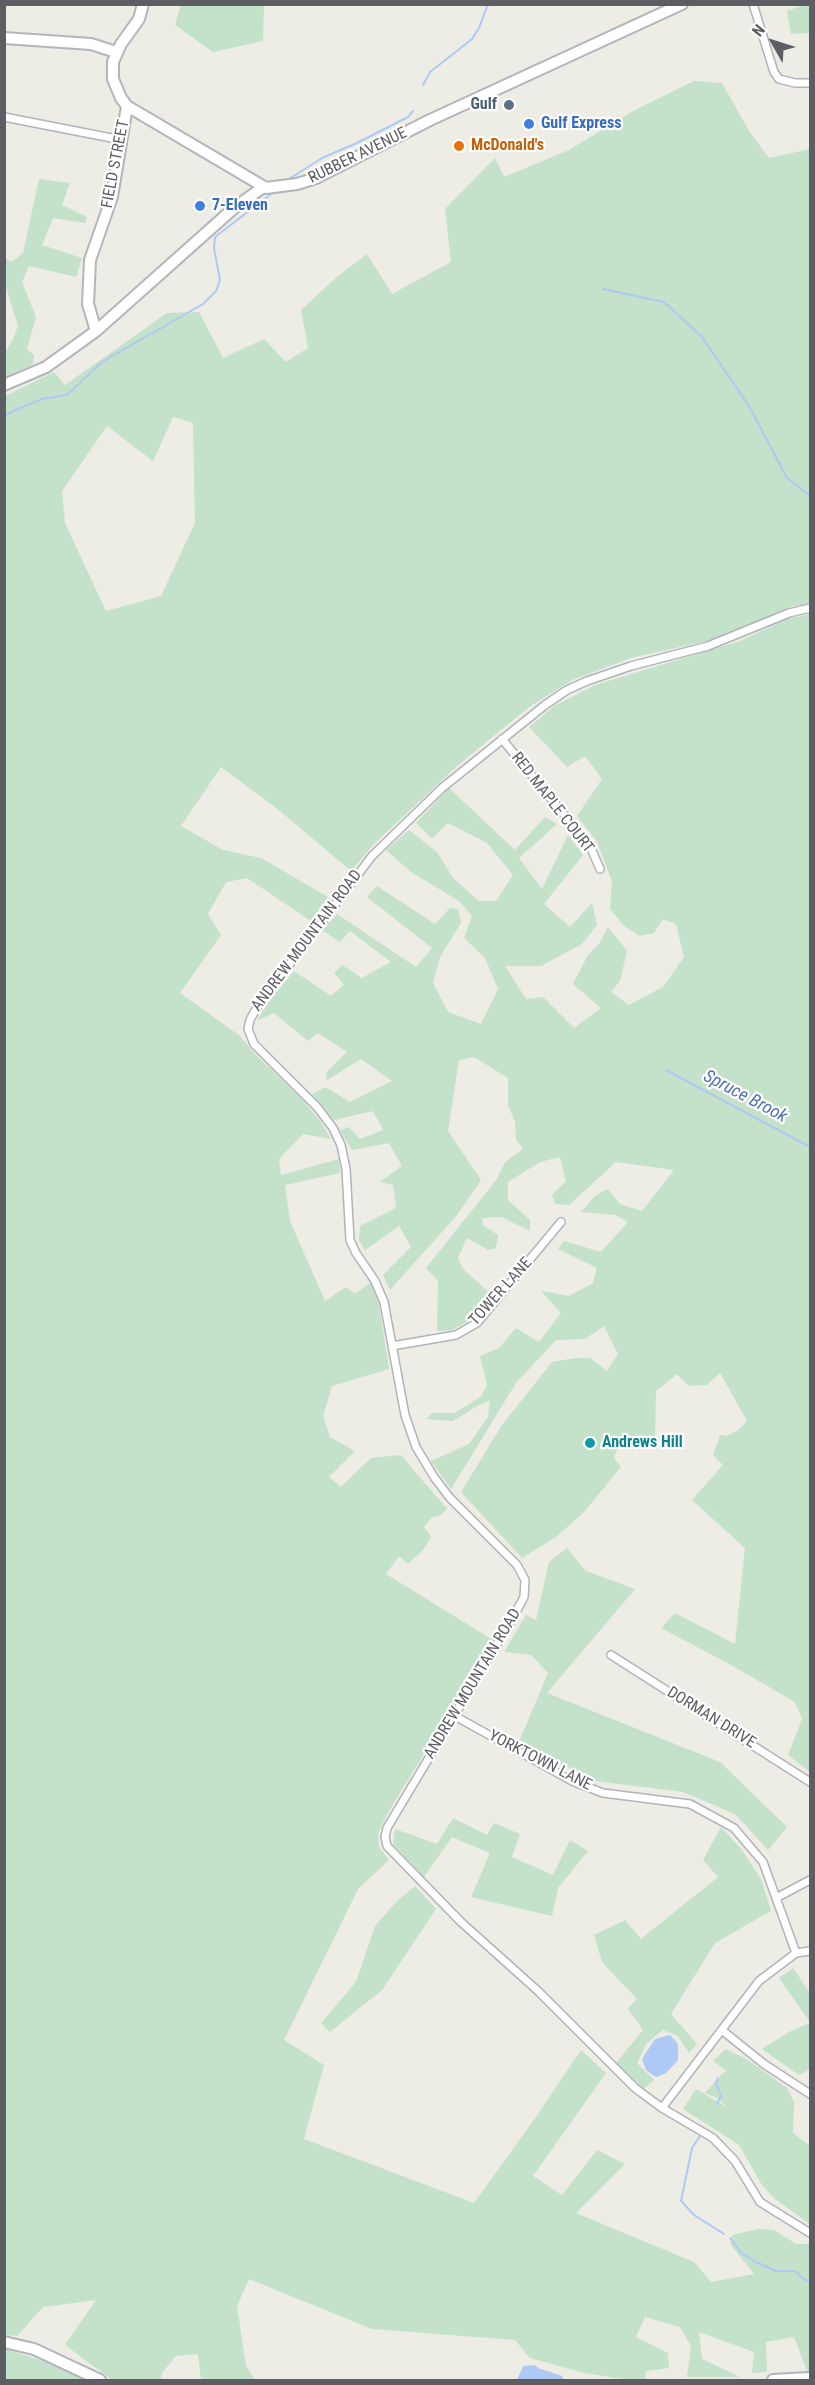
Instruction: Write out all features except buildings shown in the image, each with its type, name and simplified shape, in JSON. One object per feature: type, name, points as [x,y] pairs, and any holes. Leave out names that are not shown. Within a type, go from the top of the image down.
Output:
[{"type":"street","points":[[4,38],[91,44],[116,52],[136,24],[143,4]]},
{"type":"street","name":"RUBBER AVENUE","points":[[4,385],[46,367],[96,331],[245,198],[264,188],[286,186],[316,178],[430,120],[682,4]]},
{"type":"street","points":[[753,4],[774,72],[779,79],[795,83],[810,83]]},
{"type":"street","name":"FIELD STREET","points":[[96,331],[88,304],[90,260],[112,197],[127,106],[118,93],[113,79],[113,62],[116,52]]},
{"type":"street","points":[[127,106],[191,142],[264,188]]},
{"type":"street","points":[[4,117],[122,140]]},
{"type":"street","name":"ANDREW MOUNTAIN ROAD","points":[[810,608],[789,613],[708,646],[631,666],[575,686],[545,705],[442,788],[372,856],[257,1007],[248,1024],[249,1034],[254,1044],[317,1107],[339,1139],[345,1162],[350,1240],[382,1295],[405,1415],[420,1454],[450,1498],[516,1565],[525,1580],[524,1597],[515,1614],[387,1828],[385,1837],[387,1845],[461,1922],[538,1991],[630,2083],[662,2108],[713,2138],[735,2161],[762,2204],[810,2233]]},
{"type":"street","name":"RED MAPLE COURT","points":[[502,739],[590,846],[600,869]]},
{"type":"street","name":"TOWER LANE","points":[[392,1346],[456,1335],[477,1323],[561,1222]]},
{"type":"street","name":"DORMAN DRIVE","points":[[611,1654],[810,1782]]},
{"type":"street","name":"YORKTOWN LANE","points":[[453,1716],[572,1781],[603,1793],[690,1804],[734,1828],[763,1862],[796,1953]]},
{"type":"street","points":[[776,1898],[810,1880]]},
{"type":"street","points":[[662,2108],[759,1981],[796,1953],[810,1951]]},
{"type":"street","points":[[723,2031],[764,2064],[810,2094]]},
{"type":"street","points":[[4,2342],[34,2349],[100,2380]]},
{"type":"street","points":[[773,2380],[810,2378]]},
{"type":"green space","points":[[181,5],[264,5],[263,41],[213,52],[175,25]]},
{"type":"green space","points":[[810,5],[810,33],[791,34],[787,11]]},
{"type":"green space","points":[[694,81],[722,83],[749,131],[769,158],[810,149],[810,604],[793,606],[720,638],[631,658],[572,680],[529,707],[457,766],[374,844],[351,871],[280,811],[221,767],[181,826],[223,850],[261,858],[328,897],[311,921],[247,878],[226,882],[208,914],[221,935],[180,993],[240,1036],[255,1054],[300,1097],[321,1122],[331,1139],[303,1134],[279,1159],[281,1175],[339,1159],[340,1173],[285,1185],[290,1221],[325,1301],[346,1287],[355,1294],[371,1282],[379,1304],[389,1369],[332,1386],[323,1416],[330,1437],[355,1451],[329,1477],[341,1487],[371,1458],[401,1455],[447,1509],[439,1516],[432,1517],[424,1527],[431,1537],[423,1550],[408,1564],[399,1556],[386,1574],[493,1640],[386,1816],[378,1834],[379,1847],[389,1860],[358,1889],[284,2040],[324,2065],[304,2139],[474,2203],[581,2050],[606,2073],[533,2176],[562,2195],[597,2150],[625,2164],[576,2213],[694,2262],[711,2282],[754,2274],[731,2245],[732,2235],[759,2229],[774,2230],[796,2244],[810,2244],[810,2372],[808,2373],[794,2337],[766,2342],[767,2372],[752,2373],[754,2352],[699,2332],[702,2359],[740,2377],[687,2377],[691,2346],[680,2327],[645,2317],[636,2337],[668,2353],[669,2368],[646,2371],[645,2380],[629,2380],[584,2373],[530,2358],[515,2340],[372,2329],[249,2279],[237,2306],[246,2366],[255,2380],[201,2380],[198,2354],[176,2356],[162,2373],[161,2380],[112,2380],[65,2345],[96,2300],[43,2307],[17,2336],[5,2335],[5,396],[54,372],[65,385],[167,313],[199,312],[223,358],[264,339],[286,362],[308,348],[301,310],[337,277],[367,254],[392,294],[451,262],[445,209],[495,158],[504,177],[569,150],[635,110]],"holes":[[[173,417],[193,423],[195,523],[161,596],[106,611],[65,523],[62,491],[107,426],[153,461]]]},
{"type":"green space","points":[[39,179],[70,183],[62,205],[87,217],[85,223],[53,218],[42,245],[82,258],[76,277],[29,266],[22,282],[36,317],[27,349],[34,355],[33,364],[5,377],[5,353],[18,326],[5,284],[5,258],[12,262],[23,253]]},
{"type":"green space","points":[[810,614],[810,1772],[788,1755],[802,1719],[795,1702],[661,1628],[675,1613],[735,1644],[745,1548],[692,1500],[723,1465],[713,1455],[720,1435],[727,1436],[747,1421],[720,1373],[707,1385],[689,1386],[677,1374],[656,1391],[655,1441],[649,1449],[628,1437],[617,1450],[614,1458],[621,1467],[584,1512],[556,1537],[522,1558],[461,1492],[502,1425],[552,1362],[590,1358],[607,1371],[618,1354],[604,1326],[585,1339],[556,1340],[516,1383],[451,1489],[431,1461],[469,1444],[488,1417],[490,1401],[453,1421],[427,1419],[432,1413],[454,1413],[481,1397],[487,1385],[480,1356],[499,1348],[516,1328],[539,1342],[561,1313],[541,1291],[569,1296],[593,1283],[597,1268],[558,1249],[564,1241],[601,1252],[628,1222],[615,1215],[581,1212],[596,1195],[608,1189],[620,1204],[642,1211],[674,1170],[616,1162],[569,1205],[555,1204],[552,1195],[566,1181],[560,1157],[540,1162],[508,1182],[508,1200],[530,1220],[530,1231],[501,1217],[482,1218],[483,1225],[498,1235],[496,1248],[488,1250],[467,1238],[458,1258],[463,1269],[493,1296],[478,1316],[452,1330],[437,1331],[438,1281],[426,1268],[497,1179],[505,1162],[523,1149],[516,1140],[515,1122],[508,1105],[508,1078],[474,1057],[459,1060],[448,1131],[481,1180],[457,1215],[390,1290],[383,1275],[411,1247],[399,1226],[365,1250],[359,1240],[360,1226],[396,1208],[393,1185],[380,1182],[402,1166],[389,1143],[352,1150],[340,1130],[349,1127],[360,1139],[383,1130],[373,1111],[334,1120],[312,1094],[325,1087],[350,1102],[392,1081],[361,1059],[327,1080],[326,1073],[347,1052],[318,1033],[308,1041],[274,1013],[257,1021],[266,1005],[294,971],[331,996],[344,985],[334,973],[342,965],[362,978],[391,962],[350,931],[340,942],[322,930],[337,914],[416,967],[432,948],[367,897],[377,886],[435,924],[450,908],[458,909],[461,923],[440,957],[433,983],[448,1012],[481,1024],[498,989],[485,958],[464,938],[472,916],[459,901],[411,872],[386,850],[409,830],[437,852],[454,879],[479,901],[496,901],[513,875],[487,843],[448,823],[432,839],[416,823],[449,788],[515,850],[545,817],[557,824],[519,858],[542,889],[568,835],[583,855],[544,904],[570,927],[592,903],[597,925],[582,944],[541,966],[505,966],[526,999],[543,997],[574,1028],[601,1008],[573,984],[588,955],[599,944],[608,927],[627,951],[620,981],[611,992],[629,1005],[663,987],[684,957],[676,924],[663,919],[654,933],[640,936],[624,926],[610,909],[612,881],[596,840],[577,816],[602,779],[585,756],[567,767],[529,727],[554,706],[595,685],[740,641],[787,619]]},
{"type":"green space","points":[[567,1548],[586,1571],[635,1589],[547,1693],[720,1762],[787,1827],[768,1850],[735,1814],[683,1792],[594,1781],[519,1742],[548,1673],[531,1655],[504,1652],[526,1615],[536,1620],[549,1562]]},
{"type":"green space","points":[[453,1818],[487,1835],[494,1823],[520,1834],[512,1857],[553,1875],[570,1840],[588,1851],[558,1888],[552,1916],[471,1897],[490,1853],[452,1837],[424,1877],[393,1844],[395,1829],[437,1844]]},
{"type":"green space","points":[[721,1827],[742,1850],[761,1879],[771,1911],[715,1943],[671,2014],[697,2044],[689,2053],[678,2036],[663,2030],[646,2044],[637,2063],[654,2080],[644,2089],[616,2063],[643,2030],[628,2009],[637,1999],[602,1962],[594,1935],[625,1920],[641,1939],[718,1877],[703,1860]]},
{"type":"green space","points":[[415,1886],[436,1909],[382,1990],[330,2032],[321,2023],[356,1982],[375,1926],[397,1901]]},
{"type":"green space","points":[[793,1968],[810,1993],[810,2022],[779,1978]]},
{"type":"green space","points":[[810,2023],[810,2069],[799,2075],[762,2049],[789,2032]]},
{"type":"green space","points":[[726,2049],[748,2060],[787,2088],[794,2102],[793,2133],[810,2146],[810,2224],[775,2199],[762,2185],[739,2145],[683,2109],[696,2089],[728,2108],[717,2098],[705,2093],[727,2071],[713,2061]]},
{"type":"green space","points":[[4,2349],[51,2363],[84,2380],[5,2380]]},
{"type":"water","points":[[670,2035],[678,2044],[678,2060],[666,2073],[654,2076],[646,2070],[642,2059],[655,2039]]},
{"type":"water","points":[[535,2365],[562,2376],[564,2380],[517,2380],[523,2366]]},
{"type":"waterway","points":[[423,85],[430,72],[472,39],[488,4]]},
{"type":"waterway","points":[[286,181],[322,158],[408,117],[413,111]]},
{"type":"waterway","points":[[4,415],[42,399],[67,395],[102,362],[203,304],[216,291],[220,280],[214,248],[215,237],[275,191]]},
{"type":"waterway","points":[[603,289],[664,302],[702,337],[749,406],[787,478],[810,496]]},
{"type":"waterway","name":"Spruce Brook","points":[[666,1070],[810,1147]]},
{"type":"waterway","points":[[717,2104],[721,2096],[716,2083],[718,2078]]},
{"type":"waterway","points":[[700,2136],[692,2148],[681,2201],[694,2215],[724,2234]]},
{"type":"waterway","points":[[730,2238],[741,2253],[756,2262],[776,2271],[795,2271],[805,2280],[810,2281]]},
{"type":"place","name":"Gulf","points":[[509,105]]},
{"type":"place","name":"Gulf Express","points":[[529,124]]},
{"type":"place","name":"McDonald's","points":[[459,146]]},
{"type":"place","name":"7-Eleven","points":[[200,206]]},
{"type":"place","name":"Andrews Hill","points":[[590,1443]]}]
